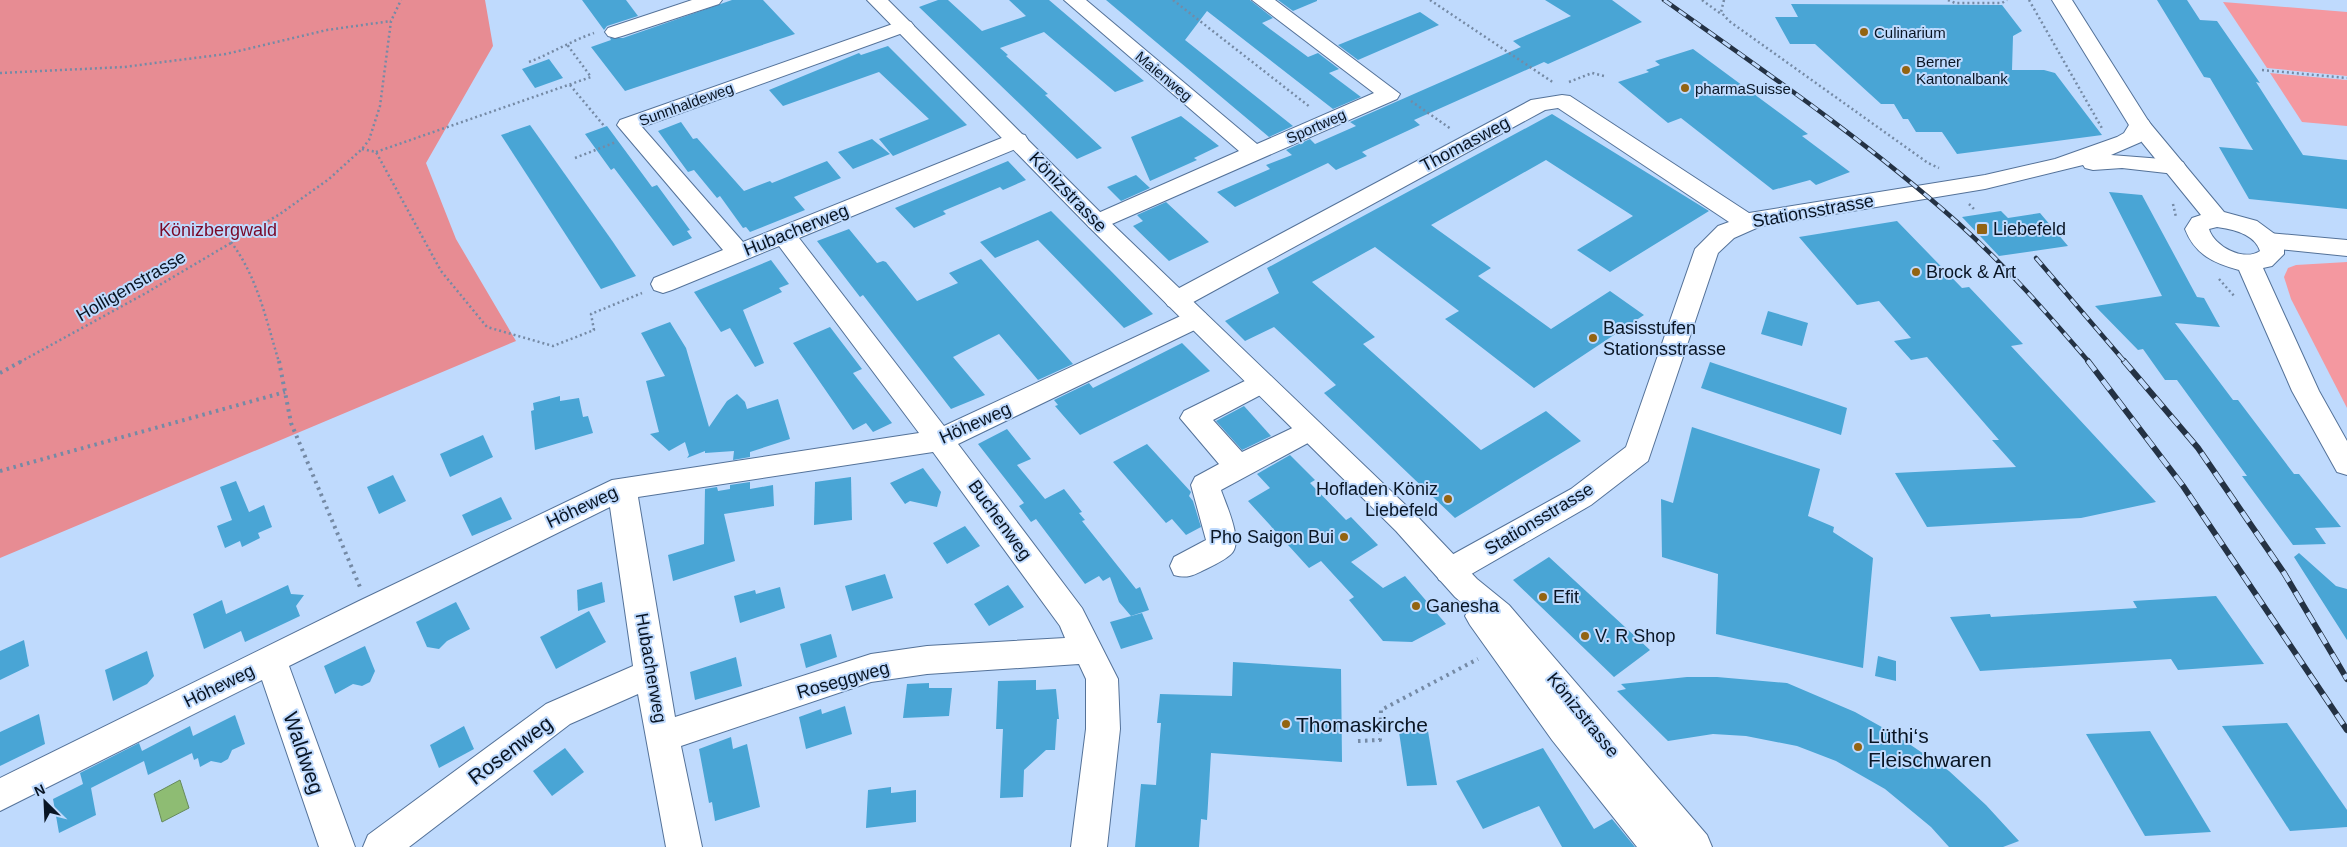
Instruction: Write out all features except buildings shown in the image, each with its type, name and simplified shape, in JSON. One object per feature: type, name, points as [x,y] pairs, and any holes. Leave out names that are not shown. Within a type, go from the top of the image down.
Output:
[{"type":"street","points":[[607,32],[712,0]]},
{"type":"street","name":"Maienweg","points":[[1074,0],[1254,153]]},
{"type":"street","points":[[1262,0],[1389,94]]},
{"type":"street","points":[[2062,0],[2140,125],[2217,219]]},
{"type":"street","name":"Könizstrasse","points":[[880,1],[1097,222],[1308,430],[1406,523],[1458,579],[1498,614],[1521,639],[1623,765],[1694,847]]},
{"type":"street","name":"Sunnhaldeweg","points":[[739,253],[628,125],[904,26]]},
{"type":"street","name":"Sportweg","points":[[1097,222],[1389,94]]},
{"type":"street","name":"Thomasweg","points":[[1186,309],[1469,142],[1539,105],[1562,101],[1746,222]]},
{"type":"street","name":"Stationsstrasse","points":[[1458,579],[1581,497],[1638,453],[1707,249],[1726,232],[1746,222],[1964,186],[2061,165],[2125,142],[2133,136],[2140,125]]},
{"type":"street","name":"Hubacherweg","points":[[663,284],[1017,140]]},
{"type":"street","name":"Stationsstrasse","points":[[2061,165],[2122,161],[2175,167]]},
{"type":"street","points":[[2217,219],[2228,220],[2252,228],[2268,241],[2272,248],[2272,254],[2267,259],[2248,262],[2223,256],[2203,242],[2198,235],[2197,228],[2200,223],[2217,219]]},
{"type":"street","name":"Buchenweg","points":[[784,235],[941,440],[1071,617],[1102,679],[1103,729],[1089,847]]},
{"type":"street","points":[[2268,241],[2347,248]]},
{"type":"street","points":[[2248,262],[2304,387],[2324,427],[2347,464]]},
{"type":"street","name":"Höheweg","points":[[0,795],[370,610],[622,488],[941,440],[1186,309]]},
{"type":"street","points":[[1239,467],[1194,418],[1261,383]]},
{"type":"street","points":[[1185,566],[1221,546],[1221,535],[1205,485],[1308,430]]},
{"type":"street","name":"Hubacherweg","points":[[622,488],[650,674],[664,736],[684,847]]},
{"type":"street","name":"Könizstrasse","points":[[1458,579],[1484,622],[1507,654],[1657,845]]},
{"type":"street","name":"Roseggweg","points":[[664,736],[871,668],[927,660],[1087,650]]},
{"type":"street","name":"Waldweg","points":[[271,660],[337,847]]},
{"type":"street","name":"Rosenweg","points":[[381,847],[558,714],[650,674]]},
{"type":"path","name":"Holligenstrasse","points":[[0,373],[146,293],[280,214],[329,179],[369,140],[380,106],[391,21],[401,0]]},
{"type":"path","points":[[1172,0],[1328,121]]},
{"type":"path","points":[[1430,0],[1537,70]]},
{"type":"path","points":[[1702,0],[1928,163],[1948,171],[1964,186]]},
{"type":"path","points":[[1722,15],[1720,9],[1724,0]]},
{"type":"path","points":[[1948,0],[1955,3],[2002,3],[2007,0]]},
{"type":"path","points":[[2030,0],[2106,136]]},
{"type":"path","points":[[0,73],[124,67],[226,54],[327,30],[391,21]]},
{"type":"path","points":[[529,62],[555,52],[566,43],[607,32]]},
{"type":"path","points":[[362,148],[376,152],[591,78],[566,43]]},
{"type":"path","points":[[2055,46],[2062,46]]},
{"type":"path","points":[[2061,55],[2068,56]]},
{"type":"path","points":[[2066,64],[2072,65]]},
{"type":"path","points":[[2262,70],[2347,78]]},
{"type":"path","points":[[1566,83],[1592,73],[1604,76]]},
{"type":"path","points":[[2071,74],[2078,74]]},
{"type":"path","points":[[570,85],[600,121]]},
{"type":"path","points":[[1389,94],[1397,91],[1469,142]]},
{"type":"path","points":[[575,158],[621,140]]},
{"type":"path","points":[[376,152],[441,271],[487,327],[553,346],[594,330],[591,314],[663,284]]},
{"type":"path","points":[[231,242],[246,262],[256,285],[282,372],[291,423],[370,610]]},
{"type":"path","points":[[0,471],[285,392]]},
{"type":"path","points":[[1358,740],[1380,740],[1381,710],[1455,671]]},
{"type":"shaded area","points":[[2223,2],[2347,12],[2347,76],[2267,68]]},
{"type":"shaded area","points":[[2270,73],[2347,80],[2347,126],[2302,122]]},
{"type":"shaded area","points":[[2347,262],[2347,408],[2291,299],[2284,277],[2288,268],[2296,265]]},
{"type":"shaded area","points":[[180,780],[189,808],[162,822],[154,794]]},
{"type":"green space","name":"Könizbergwald","points":[[0,0],[485,0],[493,46],[426,163],[456,239],[516,341],[0,558]]},
{"type":"railway","points":[[1664,0],[1814,107],[1922,192],[1957,222],[2009,272],[2089,362]]},
{"type":"railway","points":[[2036,258],[2125,362]]},
{"type":"railway","points":[[2088,361],[2183,486],[2347,730]]},
{"type":"railway","points":[[2124,361],[2198,448],[2284,573],[2347,679]]},
{"type":"place","name":"Culinarium","points":[[1864,32]]},
{"type":"place","name":"Berner Kantonalbank","points":[[1906,70]]},
{"type":"place","name":"pharmaSuisse","points":[[1685,88]]},
{"type":"place","name":"Liebefeld","points":[[1982,229]]},
{"type":"place","name":"Brock & Art","points":[[1916,272]]},
{"type":"place","name":"Basisstufen Stationsstrasse","points":[[1593,338]]},
{"type":"place","name":"Hofladen Köniz Liebefeld","points":[[1448,499]]},
{"type":"place","name":"Pho Saigon Bui","points":[[1344,537]]},
{"type":"place","name":"Efit","points":[[1543,597]]},
{"type":"place","name":"Ganesha","points":[[1416,606]]},
{"type":"place","name":"V. R Shop","points":[[1585,636]]},
{"type":"place","name":"Thomaskirche","points":[[1286,724]]},
{"type":"place","name":"Lüthi‘s Fleischwaren","points":[[1858,747]]}]
